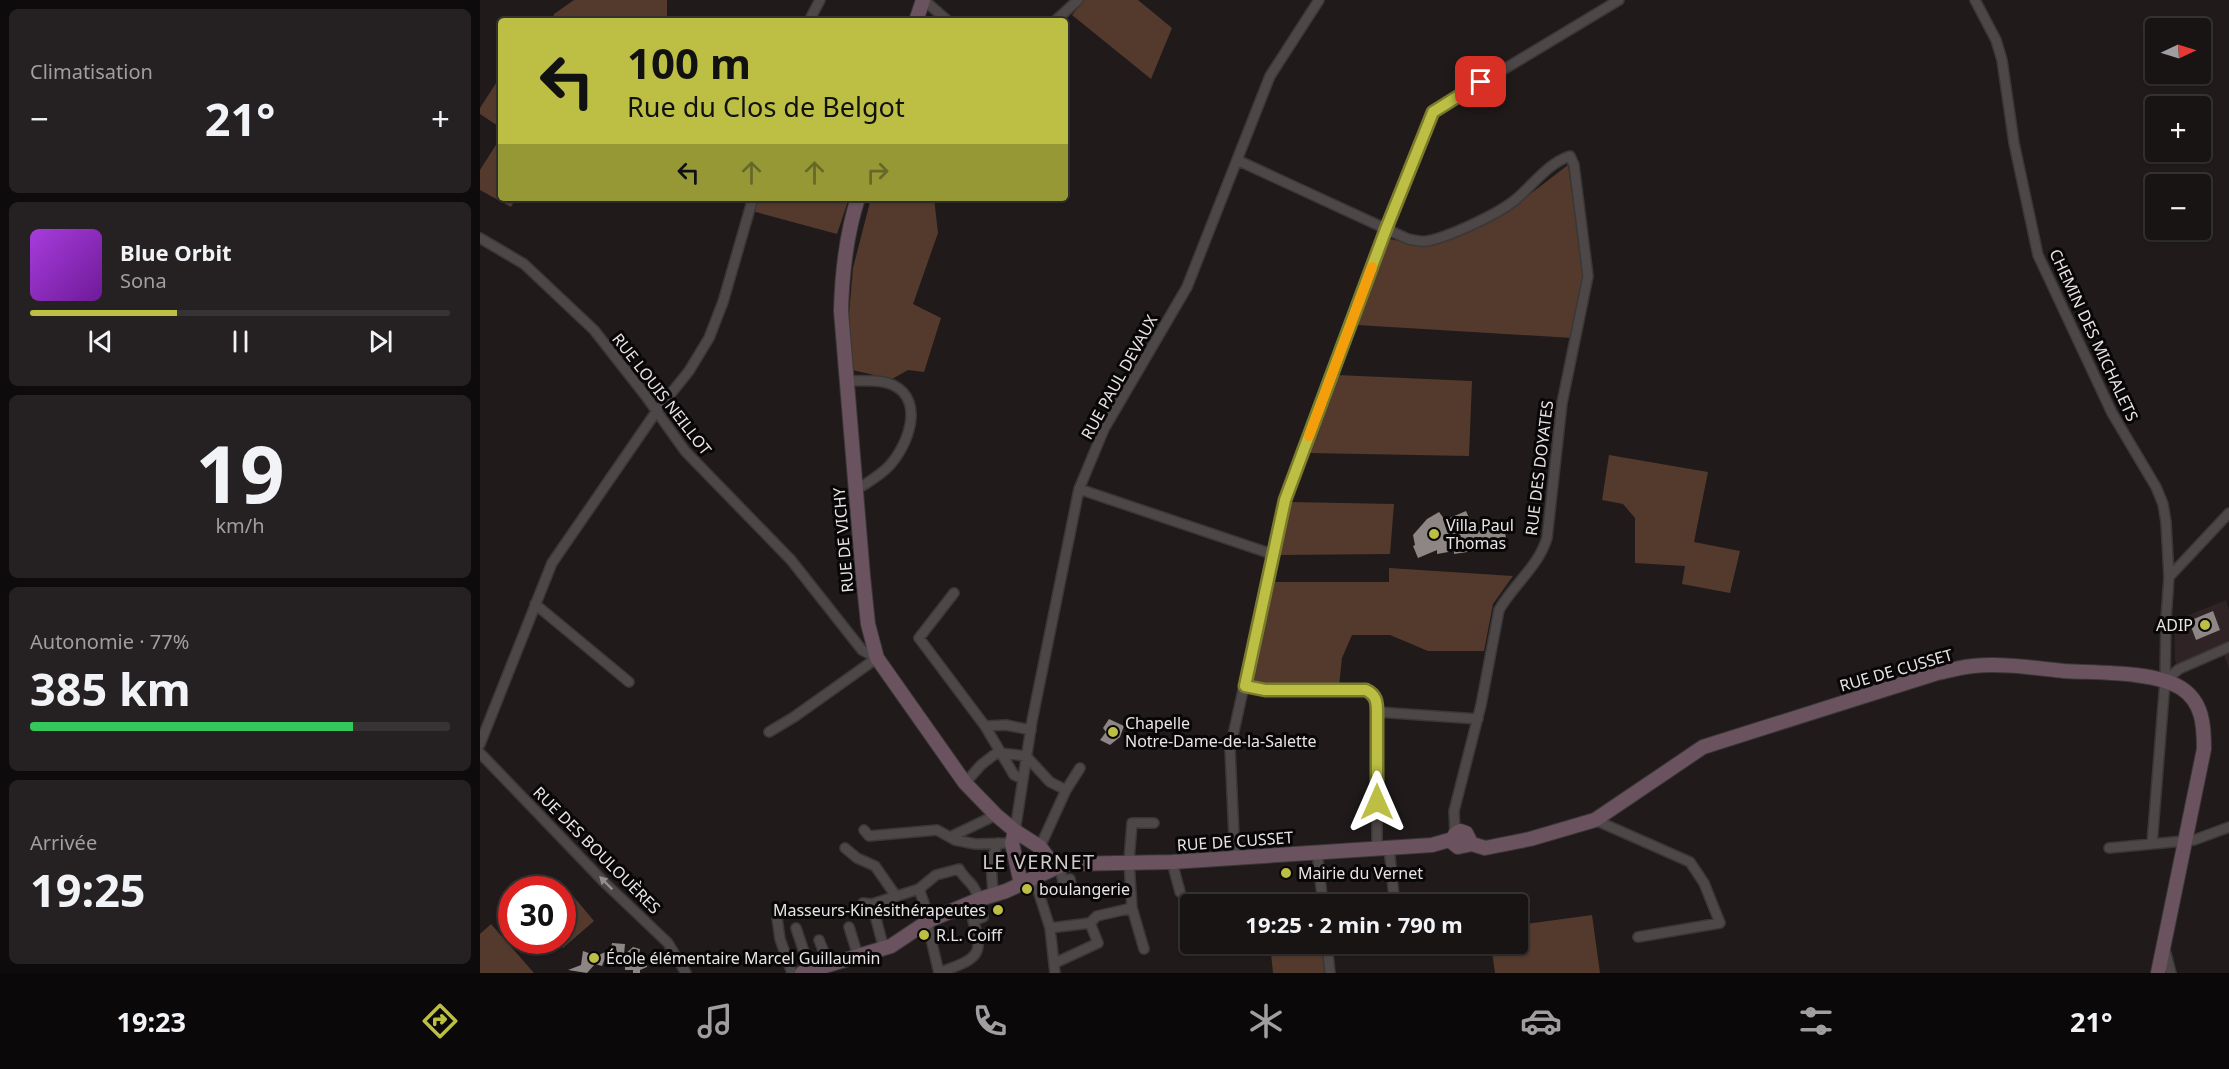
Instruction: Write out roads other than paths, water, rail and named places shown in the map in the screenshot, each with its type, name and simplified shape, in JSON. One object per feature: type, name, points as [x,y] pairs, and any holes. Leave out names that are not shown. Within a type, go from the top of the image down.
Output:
[{"type":"street","points":[[811,18],[820,0]]},
{"type":"street","points":[[917,18],[923,0],[944,18]]},
{"type":"street","points":[[1058,18],[1078,0]]},
{"type":"street","name":"RUE PAUL DEVAUX","points":[[939,973],[971,960],[976,955],[980,936],[973,921],[983,917],[991,861],[1008,839],[1023,779],[1079,489],[1104,429],[1187,287],[1270,76],[1319,0]]},
{"type":"street","points":[[1235,858],[1230,749],[1285,500],[1386,229],[1433,112],[1619,0]]},
{"type":"street","name":"CHEMIN DES MICHALETS","points":[[1975,0],[1996,40],[2002,60],[2014,143],[2038,255],[2108,405],[2156,487],[2163,504],[2169,577],[2165,681],[2152,844]]},
{"type":"street","name":"RUE DES DOYATES","points":[[1386,229],[1408,239],[1424,242],[1441,237],[1499,211],[1514,201],[1558,161],[1570,156],[1574,165],[1588,276],[1562,403],[1547,538],[1543,552],[1499,610],[1478,719],[1456,803],[1461,838]]},
{"type":"street","points":[[1237,160],[1386,229]]},
{"type":"street","points":[[480,744],[552,563],[656,412],[689,371],[709,339],[723,302],[752,201]]},
{"type":"street","name":"RUE DE VICHY","points":[[857,201],[842,273],[841,311],[855,491],[870,634],[877,658],[965,783],[996,815],[1008,839],[1040,847]]},
{"type":"street","name":"RUE LOUIS NEILLOT","points":[[480,238],[524,264],[594,330],[685,451],[791,560],[862,650],[877,658]]},
{"type":"street","points":[[847,381],[891,384],[901,390],[908,400],[911,413],[905,445],[888,468],[855,491]]},
{"type":"street","points":[[1079,489],[1272,554]]},
{"type":"street","points":[[2169,577],[2229,513]]},
{"type":"street","points":[[954,593],[919,638],[985,726],[1014,775],[1023,779]]},
{"type":"street","points":[[535,604],[629,682]]},
{"type":"street","points":[[853,639],[870,634]]},
{"type":"street","points":[[2165,681],[2179,669],[2229,647]]},
{"type":"street","points":[[769,732],[877,658]]},
{"type":"street","name":"RUE DE CUSSET","points":[[1057,866],[1129,861],[1172,862],[1432,845],[1461,838],[1485,848],[1562,831],[1595,820],[1703,747],[1937,673],[1972,666],[2001,666],[2150,678],[2181,688],[2194,700],[2201,713],[2204,730],[2204,749],[2158,973]]},
{"type":"street","points":[[1245,686],[1265,690],[1366,690],[1373,694],[1377,701],[1383,848],[1393,894]]},
{"type":"street","points":[[1377,712],[1478,719]]},
{"type":"street","points":[[985,726],[1006,725],[1031,730]]},
{"type":"street","points":[[965,783],[981,765],[999,752],[1026,756],[1050,782],[1066,790]]},
{"type":"street","name":"RUE DES BOULOUÈRES","points":[[480,753],[604,882],[668,943],[686,973]]},
{"type":"street","points":[[1072,889],[1070,879],[1063,881],[1057,866],[1040,847],[1066,790],[1080,768]]},
{"type":"street","points":[[950,837],[996,815]]},
{"type":"street","points":[[1595,820],[1690,862],[1704,883],[1720,923],[1638,937]]},
{"type":"street","points":[[1144,949],[1132,908],[1129,861],[1132,823],[1154,823]]},
{"type":"street","points":[[2109,848],[2185,842],[2229,827]]},
{"type":"street","points":[[864,830],[869,836],[937,830],[950,837],[975,844],[1008,839],[1050,928],[1055,973]]},
{"type":"street","points":[[845,848],[857,858],[876,866],[896,896]]},
{"type":"street","points":[[1317,852],[1322,894]]},
{"type":"street","points":[[1172,862],[1180,892]]},
{"type":"street","points":[[796,928],[806,972],[901,942],[928,921],[1027,881],[1057,866]]},
{"type":"street","points":[[884,949],[868,904],[919,889],[936,875],[959,869],[962,876],[986,897]]},
{"type":"street","points":[[919,889],[939,973]]},
{"type":"street","points":[[1050,928],[1090,923],[1096,916],[1132,908]]},
{"type":"street","points":[[777,918],[780,939],[792,973]]},
{"type":"street","points":[[1055,963],[1098,942],[1090,923]]},
{"type":"street","points":[[849,927],[858,956]]},
{"type":"street","points":[[819,940],[829,965]]},
{"type":"street","points":[[2163,945],[2171,973]]},
{"type":"street","points":[[1328,954],[1330,973]]},
{"type":"place","name":"Villa Paul Thomas","points":[[1434,534]]},
{"type":"place","name":"ADIP","points":[[2205,625]]},
{"type":"place","name":"Chapelle Notre-Dame-de-la-Salette","points":[[1113,732]]},
{"type":"place","name":"Mairie du Vernet","points":[[1286,873]]},
{"type":"place","name":"boulangerie","points":[[1027,889]]},
{"type":"place","name":"Masseurs-Kinésithérapeutes","points":[[998,910]]},
{"type":"place","name":"R.L. Coiff","points":[[924,935]]},
{"type":"place","name":"École élémentaire Marcel Guillaumin","points":[[594,958]]},
{"type":"district","name":"LE VERNET","points":[[1039,862]]}]
